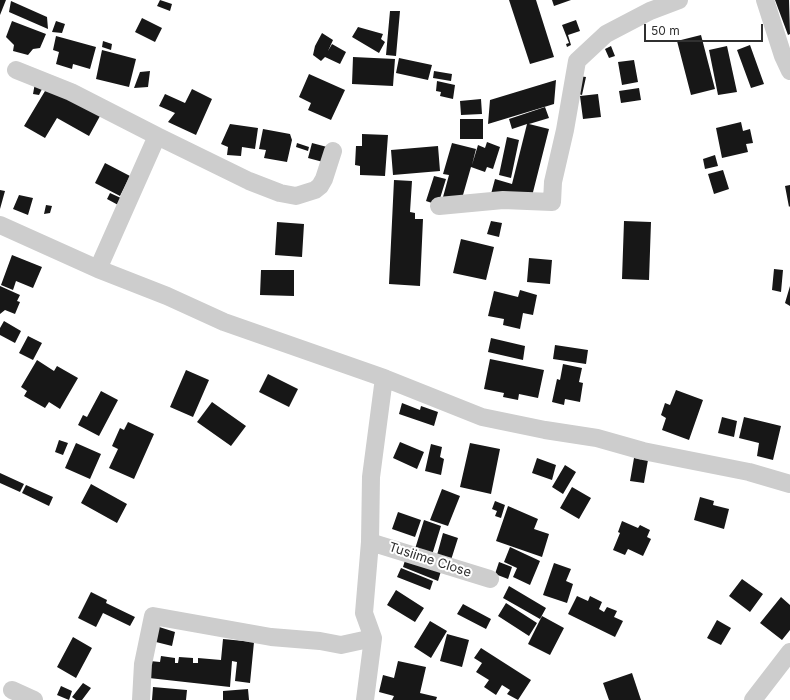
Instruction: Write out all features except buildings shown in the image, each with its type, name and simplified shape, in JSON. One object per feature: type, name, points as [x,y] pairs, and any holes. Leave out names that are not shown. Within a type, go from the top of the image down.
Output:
[{"type":"street","points":[[439,206],[503,200],[552,202],[553,182],[566,130],[577,61],[606,34],[650,10],[679,0]]},
{"type":"street","points":[[765,0],[783,56],[790,71]]},
{"type":"street","points":[[16,70],[71,92],[249,181],[280,193],[296,196],[315,190],[320,186],[324,179],[333,151]]},
{"type":"street","points":[[98,269],[157,136]]},
{"type":"street","points":[[0,225],[98,269],[167,296],[224,322],[384,378],[482,417],[545,430],[597,438],[643,451],[749,472],[790,484]]},
{"type":"street","points":[[365,700],[373,638],[364,613],[370,542],[371,477],[384,378]]},
{"type":"street","name":"Tusiime Close","points":[[370,542],[490,579]]},
{"type":"street","points":[[141,700],[143,664],[153,616],[271,638],[320,641],[341,645],[373,638]]},
{"type":"street","points":[[753,700],[790,652]]},
{"type":"street","points":[[12,690],[34,700]]}]
